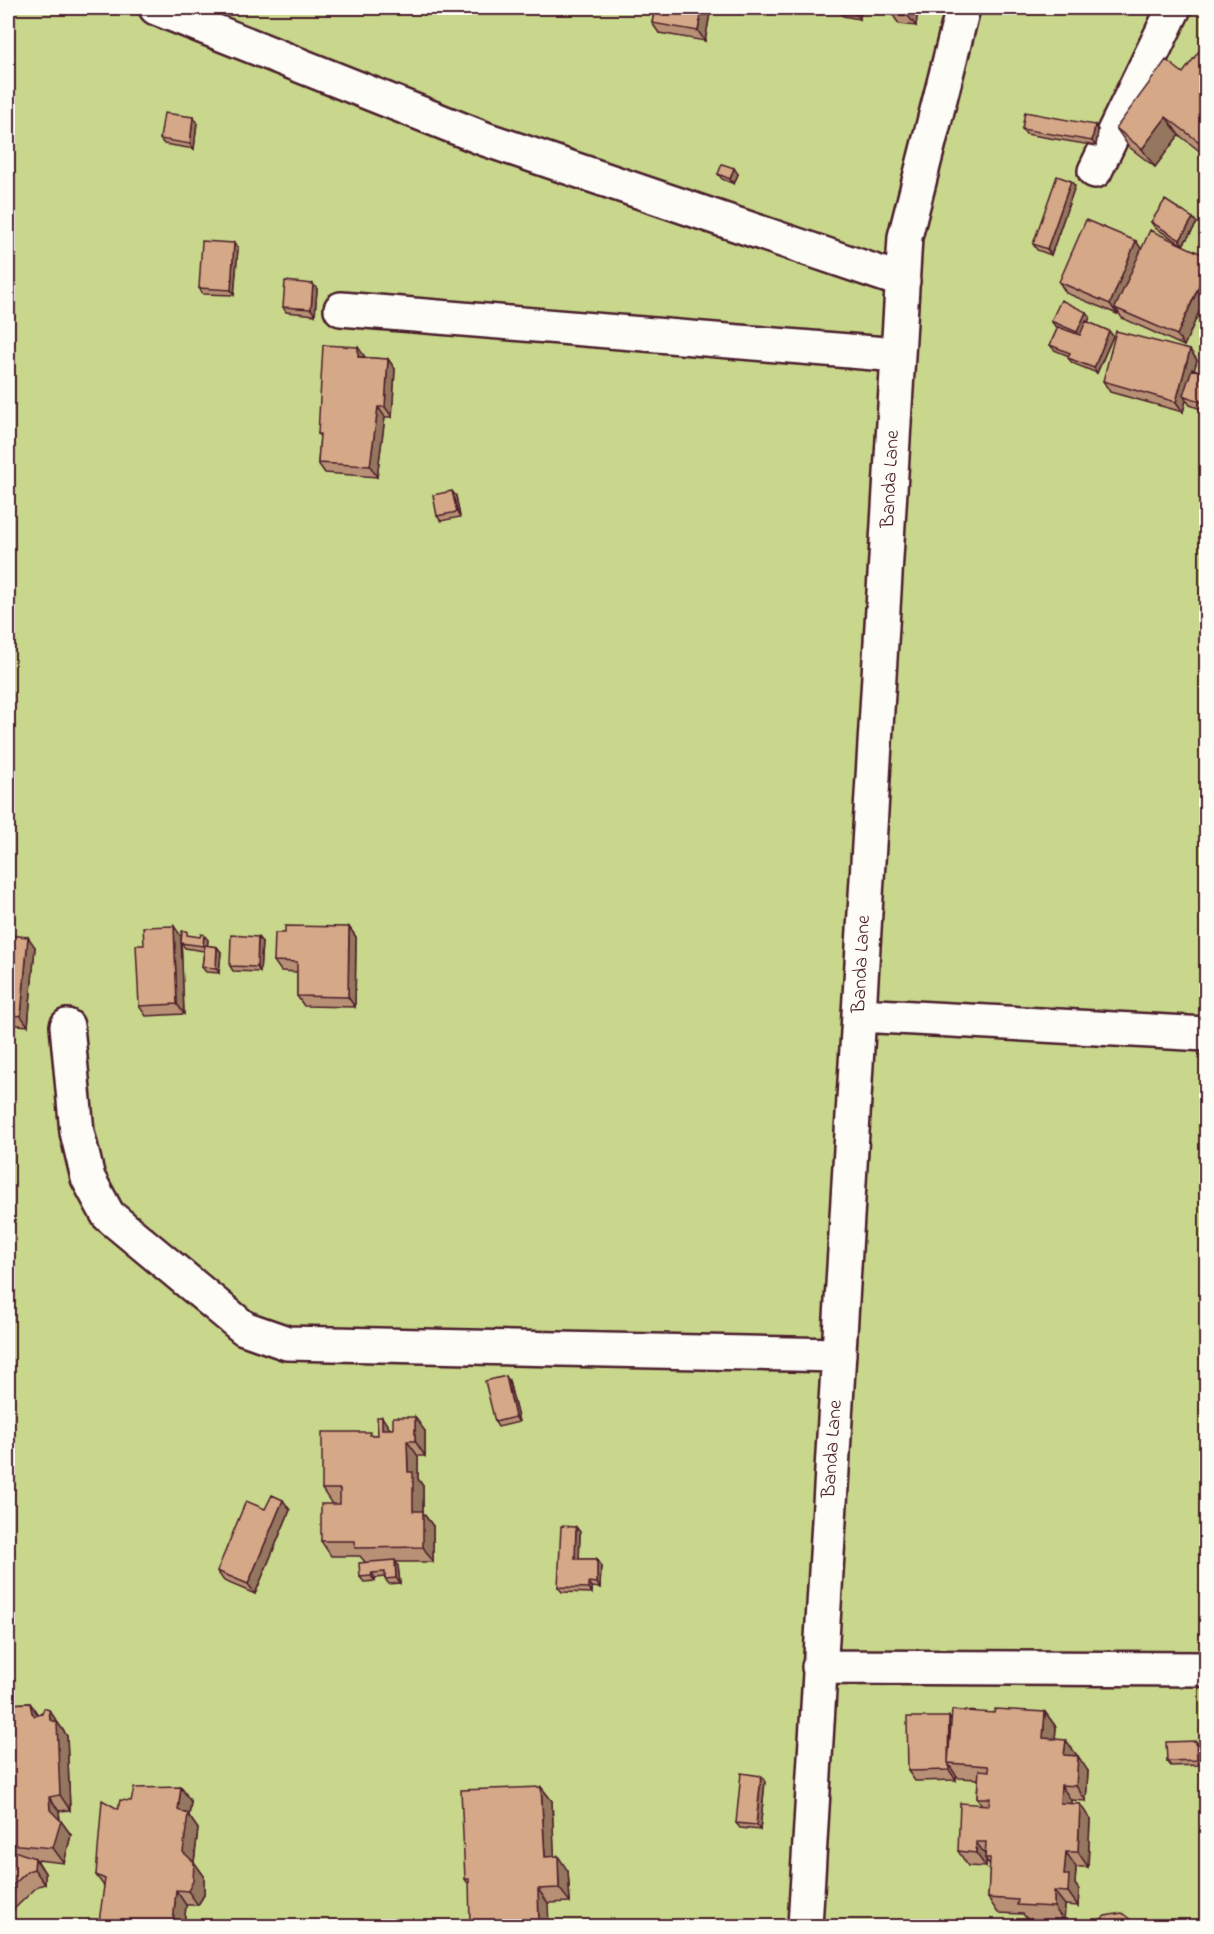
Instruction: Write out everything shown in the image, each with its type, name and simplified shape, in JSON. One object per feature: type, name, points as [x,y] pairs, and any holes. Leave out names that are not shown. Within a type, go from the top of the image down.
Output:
[{"type":"street","points":[[156,8],[485,139],[903,281]]},
{"type":"street","name":"Banda Lane","points":[[805,1926],[905,237],[963,8]]},
{"type":"street","points":[[1095,171],[1174,8]]},
{"type":"street","points":[[341,309],[898,355]]},
{"type":"street","points":[[859,1015],[1206,1034]]},
{"type":"street","points":[[67,1026],[77,1132],[88,1178],[108,1215],[244,1329],[287,1343],[839,1355]]},
{"type":"street","points":[[819,1667],[1206,1669]]},
{"type":"green space","points":[[8,8],[1206,8],[1206,1926],[8,1926]]},
{"type":"building","points":[[655,8],[702,8],[698,31],[652,23]]},
{"type":"building","points":[[893,8],[910,8],[908,16],[892,14]]},
{"type":"building","points":[[1199,51],[1206,57],[1206,147],[1166,117],[1142,149],[1116,128],[1166,60],[1183,73]]},
{"type":"building","points":[[1025,112],[1095,125],[1092,141],[1022,129]]},
{"type":"building","points":[[164,113],[193,117],[190,144],[160,139]]},
{"type":"building","points":[[722,164],[734,168],[730,179],[718,174]]},
{"type":"building","points":[[1057,176],[1071,181],[1047,249],[1033,244]]},
{"type":"building","points":[[1165,200],[1193,218],[1180,240],[1151,222]]},
{"type":"building","points":[[1086,220],[1136,241],[1110,304],[1059,282]]},
{"type":"building","points":[[1150,230],[1206,256],[1206,270],[1177,335],[1115,308]]},
{"type":"building","points":[[202,241],[234,243],[231,290],[199,288]]},
{"type":"building","points":[[1206,274],[1206,290],[1199,285]]},
{"type":"building","points":[[285,281],[313,284],[311,309],[283,307]]},
{"type":"building","points":[[1061,300],[1086,312],[1077,332],[1051,321]]},
{"type":"building","points":[[1086,321],[1109,331],[1094,368],[1068,358],[1070,353],[1050,345],[1058,327],[1080,335]]},
{"type":"building","points":[[1116,331],[1190,350],[1176,402],[1103,381]]},
{"type":"building","points":[[323,345],[358,347],[358,357],[388,359],[385,407],[378,407],[370,466],[318,463]]},
{"type":"building","points":[[1192,369],[1206,374],[1206,404],[1183,395]]},
{"type":"building","points":[[452,491],[457,512],[437,516],[433,495]]},
{"type":"building","points":[[174,926],[177,1004],[139,1006],[136,945],[144,945],[143,927]]},
{"type":"building","points":[[285,926],[349,927],[348,997],[297,996],[297,962],[274,961],[275,933],[285,933]]},
{"type":"building","points":[[182,931],[187,931],[187,935],[200,937],[201,934],[204,935],[203,946],[181,943]]},
{"type":"building","points":[[8,935],[28,937],[21,1016],[8,1015]]},
{"type":"building","points":[[231,935],[258,937],[257,967],[230,966]]},
{"type":"building","points":[[205,945],[217,947],[216,968],[202,967]]},
{"type":"building","points":[[506,1376],[515,1417],[495,1422],[485,1381]]},
{"type":"building","points":[[377,1417],[382,1417],[382,1429],[393,1429],[393,1417],[415,1417],[415,1441],[407,1441],[408,1472],[413,1472],[413,1511],[423,1511],[423,1547],[355,1548],[355,1541],[321,1541],[321,1504],[340,1504],[340,1489],[322,1489],[322,1432],[370,1432],[369,1435],[378,1435]]},
{"type":"building","points":[[272,1495],[283,1500],[248,1584],[217,1571],[246,1501],[265,1509]]},
{"type":"building","points":[[561,1526],[576,1527],[575,1559],[597,1559],[597,1583],[589,1582],[589,1588],[558,1587]]},
{"type":"building","points":[[395,1560],[396,1578],[385,1579],[385,1572],[360,1577],[359,1563]]},
{"type":"building","points":[[30,1703],[35,1716],[42,1714],[44,1708],[49,1710],[50,1720],[57,1722],[60,1795],[49,1797],[50,1810],[61,1821],[53,1848],[8,1844],[8,1704]]},
{"type":"building","points":[[995,1709],[1045,1712],[1043,1738],[1066,1740],[1064,1755],[1078,1756],[1076,1786],[1061,1785],[1060,1803],[1080,1804],[1078,1852],[1066,1852],[1064,1875],[1069,1875],[1068,1892],[1054,1891],[1054,1907],[1017,1905],[1018,1900],[988,1898],[990,1858],[985,1858],[986,1842],[976,1842],[976,1853],[958,1851],[960,1803],[989,1805],[990,1798],[977,1798],[979,1770],[989,1771],[988,1766],[948,1763],[952,1710],[994,1713]]},
{"type":"building","points":[[907,1717],[949,1717],[949,1770],[908,1771]]},
{"type":"building","points":[[1196,1741],[1197,1760],[1167,1761],[1166,1742]]},
{"type":"building","points":[[741,1773],[761,1776],[756,1825],[736,1823]]},
{"type":"building","points":[[181,1787],[178,1810],[188,1814],[183,1852],[194,1862],[193,1881],[188,1891],[176,1890],[173,1925],[186,1926],[102,1926],[99,1922],[105,1879],[96,1875],[102,1800],[118,1809],[120,1800],[131,1801],[134,1788]]},
{"type":"building","points":[[541,1787],[545,1857],[558,1856],[559,1888],[538,1889],[539,1926],[470,1926],[469,1879],[465,1879],[461,1790]]},
{"type":"building","points":[[8,1849],[35,1858],[34,1869],[28,1871],[8,1890]]},
{"type":"building","points":[[1122,1913],[1137,1926],[1093,1926],[1105,1916]]},
{"type":"building","points":[[871,1923],[890,1924],[890,1926],[870,1926]]}]
